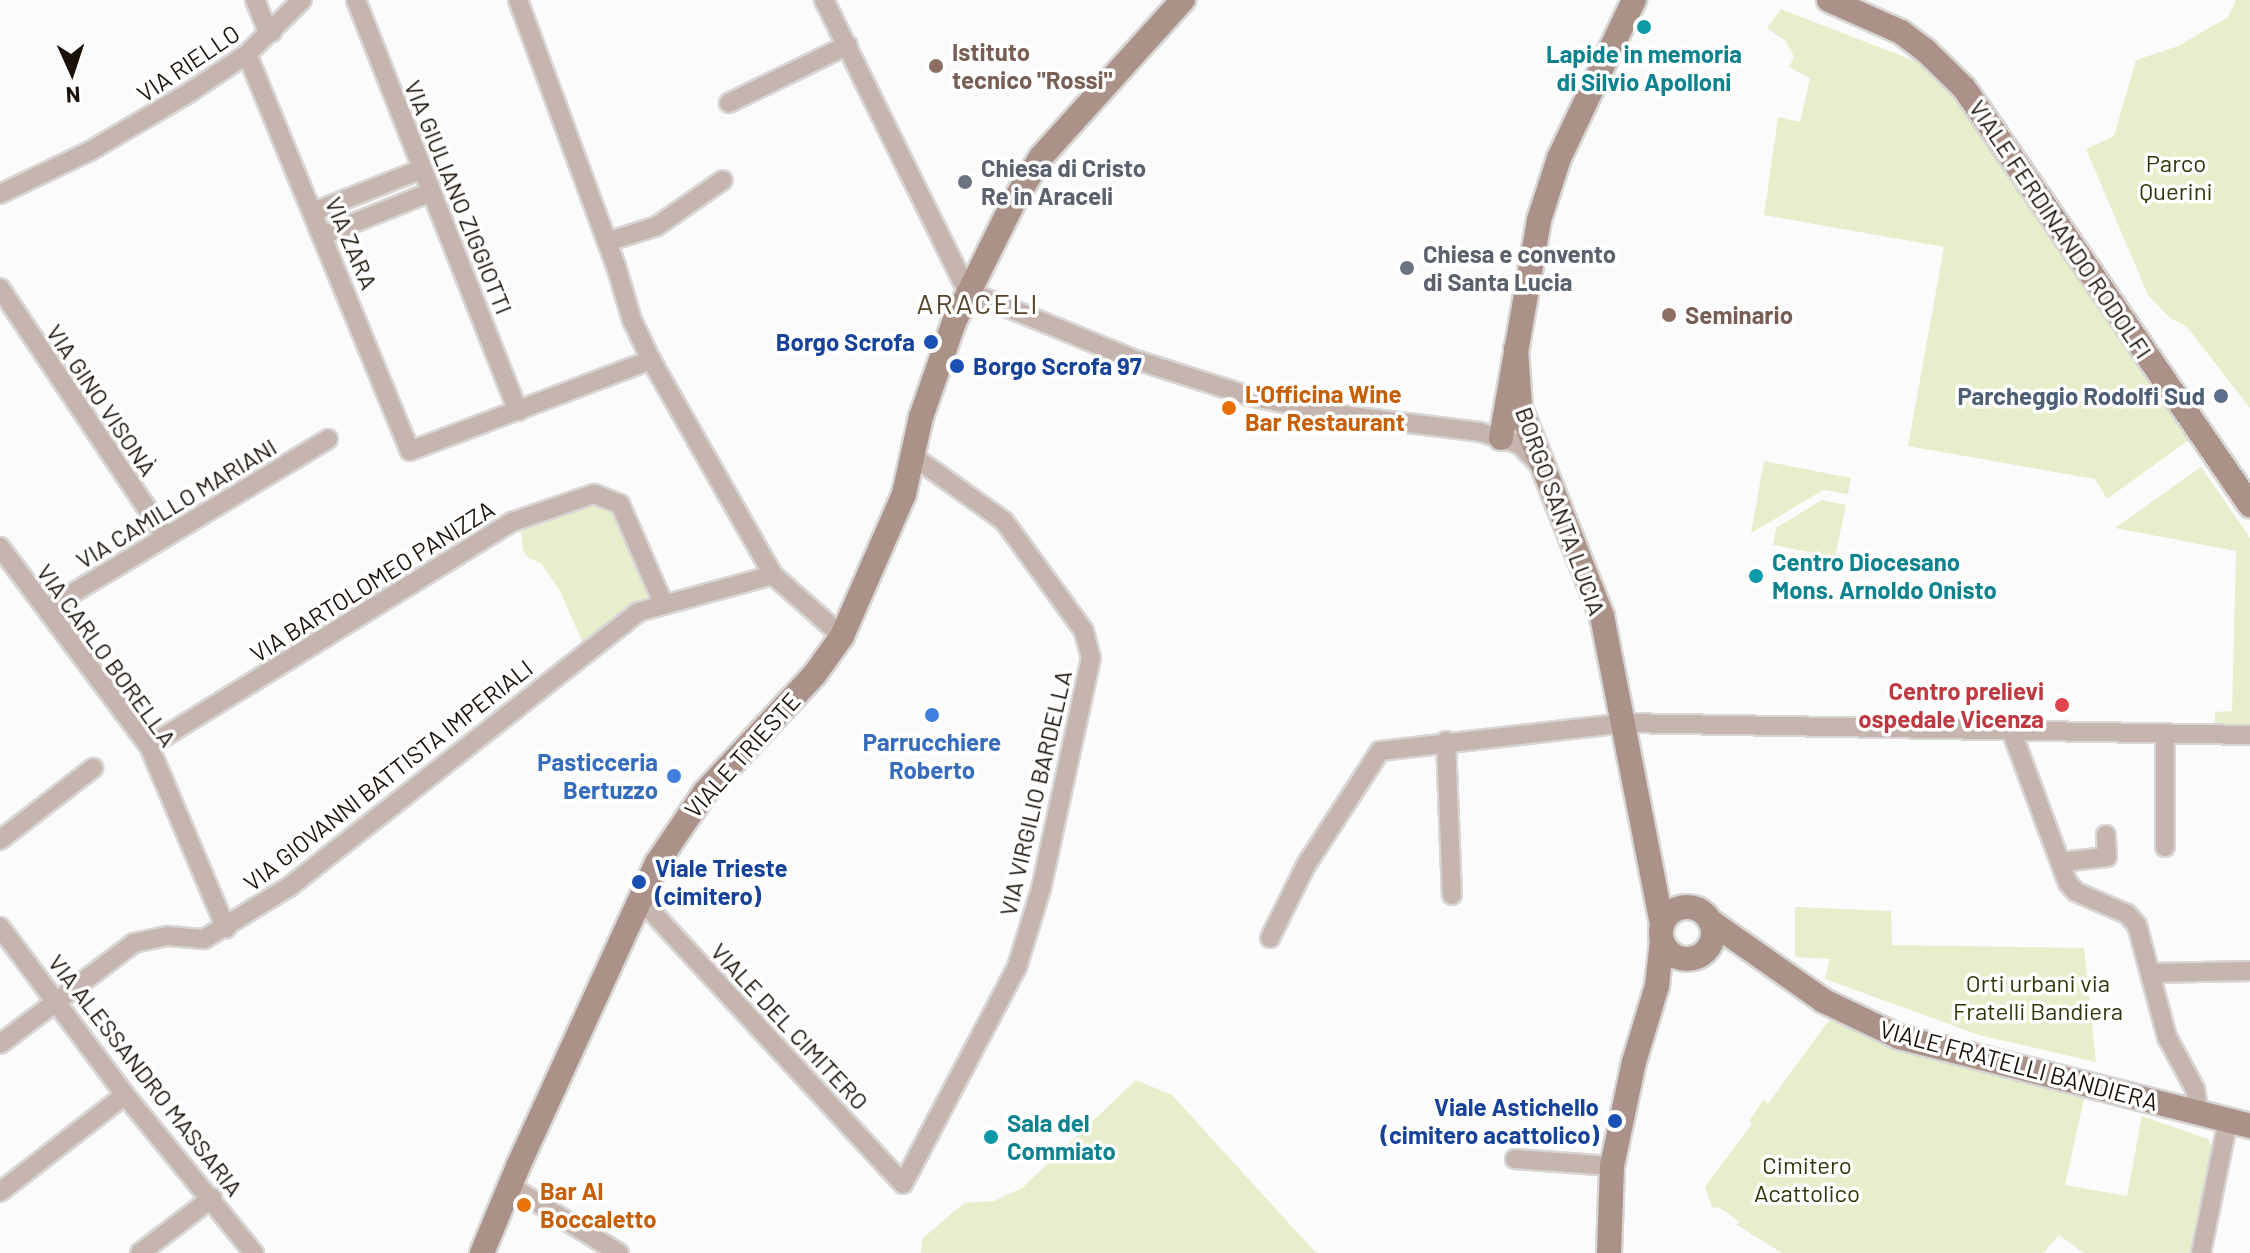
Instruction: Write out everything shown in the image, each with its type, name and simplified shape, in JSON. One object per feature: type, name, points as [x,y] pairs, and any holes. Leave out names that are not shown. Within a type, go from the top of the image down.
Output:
[{"type":"street","name":"VIA RIELLO","points":[[255,0],[266,27],[272,32]]},
{"type":"street","name":"VIA RIELLO","points":[[0,194],[138,125],[247,54],[302,0]]},
{"type":"street","name":"VIA GIULIANO ZIGGIOTTI","points":[[356,0],[518,411]]},
{"type":"street","points":[[518,0],[607,242],[632,320],[651,360],[773,575],[842,636]]},
{"type":"street","points":[[824,0],[967,291],[1130,358],[1249,396],[1342,415],[1513,435]]},
{"type":"street","name":"VIALE TRIESTE","points":[[482,1253],[641,900],[679,825],[705,792],[815,674],[842,636],[899,507],[921,417],[967,291],[1041,157],[1183,0]]},
{"type":"street","name":"VIALE FERDINANDO RODOLFI","points":[[1829,0],[1901,32],[1925,50],[1964,88],[2250,505]]},
{"type":"street","name":"BORGO SANTA LUCIA","points":[[1629,1],[1559,158],[1539,220],[1516,349],[1513,435],[1548,472],[1602,616],[1662,933]]},
{"type":"street","points":[[729,103],[848,45]]},
{"type":"street","name":"VIA ZARA","points":[[247,54],[324,235],[410,451],[518,411]]},
{"type":"street","points":[[313,212],[422,169]]},
{"type":"street","points":[[607,242],[657,226],[723,180]]},
{"type":"street","points":[[324,235],[431,192]]},
{"type":"street","name":"VIA GINO VISONÀ","points":[[0,288],[166,537]]},
{"type":"street","points":[[518,411],[651,360]]},
{"type":"street","name":"VIA CAMILLO MARIANI","points":[[48,608],[328,439]]},
{"type":"street","name":"VIA VIRGILIO BARDELLA","points":[[903,1184],[1017,967],[1041,889],[1091,658],[1084,631],[1004,521],[913,456]]},
{"type":"street","name":"VIA BARTOLOMEO PANIZZA","points":[[149,746],[512,522],[594,494],[620,504],[663,603]]},
{"type":"street","name":"VIA CARLO BORELLA","points":[[0,547],[149,746],[226,928]]},
{"type":"street","name":"VIA GIOVANNI BATTISTA IMPERIALI","points":[[0,1044],[134,943],[168,936],[204,939],[289,887],[638,612],[773,575]]},
{"type":"street","points":[[1270,938],[1306,865],[1380,751],[1446,741],[1624,723],[2249,735]]},
{"type":"street","points":[[2011,730],[2060,862],[2076,892],[2115,906],[2137,925],[2167,1037],[2195,1089],[2199,1113]]},
{"type":"street","points":[[2165,733],[2165,847]]},
{"type":"street","points":[[1446,741],[1452,895]]},
{"type":"street","points":[[0,840],[93,768]]},
{"type":"street","points":[[2060,862],[2107,857],[2106,835]]},
{"type":"street","name":"BORGO SANTA LUCIA","points":[[1650,859],[1662,878],[1689,907]]},
{"type":"street","name":"VIALE DEL CIMITERO","points":[[641,900],[903,1184]]},
{"type":"street","points":[[1609,1253],[1612,1166],[1634,1062],[1657,986],[1662,933],[1672,911],[1689,907],[1705,914],[1710,921],[1712,938],[1696,955],[1670,968],[1657,986]]},
{"type":"street","name":"VIALE FRATELLI BANDIERA","points":[[1710,921],[1824,1001],[1899,1037],[2244,1124]]},
{"type":"street","name":"VIA ALESSANDRO MASSARIA","points":[[0,927],[58,1000],[125,1095],[254,1253]]},
{"type":"street","points":[[1662,933],[1673,954],[1696,955]]},
{"type":"street","name":"VIALE FRATELLI BANDIERA","points":[[1696,955],[1736,950],[1759,957]]},
{"type":"street","points":[[2150,973],[2250,971]]},
{"type":"street","points":[[0,1192],[125,1095]]},
{"type":"street","points":[[2201,1253],[2244,1124]]},
{"type":"street","points":[[1515,1159],[1612,1166]]},
{"type":"street","points":[[510,1186],[619,1253]]},
{"type":"street","points":[[140,1253],[212,1198]]},
{"type":"green space","name":"Parco Querini","points":[[2236,0],[2250,0],[2250,408],[2187,327],[2170,318],[2148,295],[2086,149],[2114,136],[2136,60],[2178,46],[2228,17]]},
{"type":"green space","points":[[1781,9],[1935,69],[2190,439],[2107,499],[2095,479],[1908,446],[1944,247],[1764,215],[1778,117],[1800,122],[1810,78],[1789,67],[1794,57],[1786,41],[1767,28]]},
{"type":"green space","points":[[1764,461],[1851,478],[1848,494],[1823,490],[1751,533]]},
{"type":"green space","points":[[2201,467],[2250,538],[2250,724],[2215,724],[2215,712],[2232,711],[2236,551],[2115,528]]},
{"type":"green space","points":[[594,494],[620,504],[663,603],[587,652],[560,591],[541,563],[528,558],[523,550],[520,519]]},
{"type":"green space","points":[[1822,500],[1846,505],[1835,557],[1773,545],[1776,528]]},
{"type":"green space","name":"Orti urbani via Fratelli Bandiera","points":[[1795,907],[1891,911],[1892,945],[2084,948],[2096,1062],[1979,1035],[1825,979],[1830,959],[1795,957]]},
{"type":"green space","name":"Cimitero Acattolico","points":[[1829,1020],[1898,1050],[2084,1099],[2065,1185],[2127,1196],[2142,1116],[2208,1139],[2212,1147],[2189,1253],[2084,1253],[2059,1235],[2043,1253],[1782,1253],[1737,1225],[1739,1221],[1718,1207],[1712,1208],[1705,1187],[1752,1124],[1749,1121],[1763,1100],[1768,1104]]},
{"type":"green space","points":[[1136,1080],[1172,1095],[1316,1253],[921,1253],[922,1239],[964,1203],[994,1201],[1022,1188]]},
{"type":"place","name":"Lapide in memoria di Silvio Apolloni","points":[[1644,27]]},
{"type":"place","name":"Istituto tecnico \"Rossi\"","points":[[936,66]]},
{"type":"place","name":"Chiesa di Cristo Re in Araceli","points":[[965,182]]},
{"type":"place","name":"Chiesa e convento di Santa Lucia","points":[[1407,268]]},
{"type":"place","name":"Seminario","points":[[1669,315]]},
{"type":"place","name":"Borgo Scrofa","points":[[931,342]]},
{"type":"place","name":"Borgo Scrofa 97","points":[[957,366]]},
{"type":"place","name":"Parcheggio Rodolfi Sud","points":[[2221,396]]},
{"type":"place","name":"L'Officina Wine Bar Restaurant","points":[[1229,408]]},
{"type":"place","name":"Centro Diocesano Mons. Arnoldo Onisto","points":[[1756,576]]},
{"type":"place","name":"Centro prelievi ospedale Vicenza","points":[[2062,705]]},
{"type":"place","name":"Parrucchiere Roberto","points":[[932,715]]},
{"type":"place","name":"Pasticceria Bertuzzo","points":[[674,776]]},
{"type":"place","name":"Viale Trieste (cimitero)","points":[[639,882]]},
{"type":"place","name":"Viale Astichello (cimitero acattolico)","points":[[1615,1121]]},
{"type":"place","name":"Sala del Commiato","points":[[991,1137]]},
{"type":"place","name":"Bar Al Boccaletto","points":[[524,1205]]},
{"type":"district","name":"ARACELI","points":[[978,303]]}]
